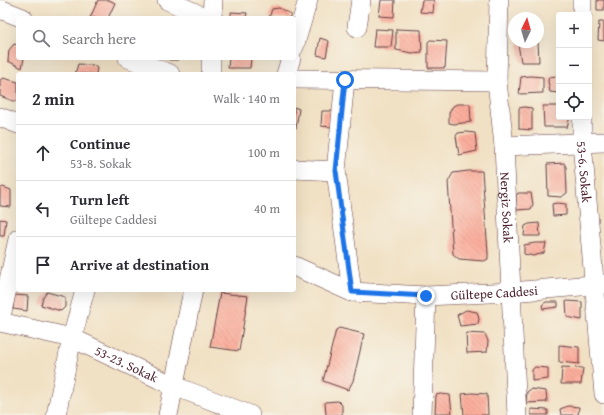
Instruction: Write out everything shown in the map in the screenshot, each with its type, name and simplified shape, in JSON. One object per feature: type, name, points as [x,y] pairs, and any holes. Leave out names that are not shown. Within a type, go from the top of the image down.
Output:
[{"type":"street","points":[[167,0],[202,16]]},
{"type":"street","points":[[212,16],[213,0]]},
{"type":"street","points":[[296,40],[308,0]]},
{"type":"street","points":[[357,27],[361,0]]},
{"type":"street","name":"Nergiz Sokak","points":[[499,0],[497,81],[504,146],[517,415]]},
{"type":"street","points":[[582,0],[582,12]]},
{"type":"street","points":[[0,9],[18,16]]},
{"type":"street","points":[[133,60],[165,72]]},
{"type":"street","points":[[211,60],[211,72]]},
{"type":"street","points":[[287,72],[290,60]]},
{"type":"street","points":[[296,79],[497,81]]},
{"type":"street","points":[[345,80],[336,171],[352,292]]},
{"type":"street","points":[[0,117],[16,123]]},
{"type":"street","name":"53-6. Sokak","points":[[582,120],[582,143],[599,285],[604,394]]},
{"type":"street","points":[[504,146],[604,142]]},
{"type":"street","points":[[296,169],[336,171]]},
{"type":"street","points":[[0,322],[16,248]]},
{"type":"street","name":"Gültepe Caddesi","points":[[296,267],[352,292],[426,296],[511,292],[599,285]]},
{"type":"street","points":[[56,415],[72,338],[84,292]]},
{"type":"street","points":[[168,415],[193,292]]},
{"type":"street","points":[[422,415],[426,296]]},
{"type":"street","name":"53-23. Sokak","points":[[0,322],[72,338],[174,386],[250,415]]},
{"type":"building","points":[[98,0],[109,0],[115,3],[109,16],[91,16]]},
{"type":"building","points":[[381,0],[395,0],[394,17],[379,16]]},
{"type":"building","points":[[422,0],[434,0],[433,13],[420,12]]},
{"type":"building","points":[[597,0],[604,0],[604,10],[597,10]]},
{"type":"building","points":[[279,8],[291,14],[290,16],[270,16],[272,9]]},
{"type":"building","points":[[231,12],[247,13],[246,16],[231,16]]},
{"type":"building","points":[[599,22],[604,22],[604,41],[598,40]]},
{"type":"building","points":[[375,29],[393,30],[391,47],[373,47]]},
{"type":"building","points":[[396,29],[421,30],[422,52],[412,53],[396,50]]},
{"type":"building","points":[[320,38],[329,41],[326,57],[317,55]]},
{"type":"building","points":[[430,40],[447,41],[445,68],[428,68],[428,42]]},
{"type":"building","points":[[14,44],[16,44],[16,60],[24,60],[22,68],[8,61],[9,50]]},
{"type":"building","points":[[519,48],[538,48],[539,62],[521,62]]},
{"type":"building","points":[[229,60],[251,60],[250,68],[228,68]]},
{"type":"building","points":[[78,64],[93,65],[97,68],[96,72],[76,72]]},
{"type":"building","points":[[556,76],[556,93],[550,92],[548,81],[549,77]]},
{"type":"building","points":[[521,77],[543,77],[543,93],[519,94]]},
{"type":"building","points":[[3,78],[16,81],[16,101],[0,96],[0,80]]},
{"type":"building","points":[[457,104],[470,104],[471,122],[454,124],[449,123],[449,113],[453,106]]},
{"type":"building","points":[[543,106],[556,106],[556,120],[569,120],[567,127],[544,127]]},
{"type":"building","points":[[296,108],[299,109],[296,128]]},
{"type":"building","points":[[519,108],[532,108],[532,130],[519,129]]},
{"type":"building","points":[[322,111],[334,111],[332,127],[321,126]]},
{"type":"building","points":[[458,133],[475,133],[477,151],[459,155],[456,136]]},
{"type":"building","points":[[564,163],[566,167],[567,193],[561,197],[548,196],[547,164]]},
{"type":"building","points":[[482,171],[488,253],[488,259],[484,261],[459,259],[453,254],[448,182],[453,173]]},
{"type":"building","points":[[3,187],[11,190],[11,207],[0,206],[0,189]]},
{"type":"building","points":[[518,193],[531,193],[533,204],[531,209],[517,210],[516,196]]},
{"type":"building","points":[[552,204],[566,204],[566,215],[553,216]]},
{"type":"building","points":[[0,219],[6,220],[4,236],[0,236]]},
{"type":"building","points":[[539,223],[540,236],[524,236],[525,226]]},
{"type":"building","points":[[546,243],[544,253],[533,256],[524,254],[524,245]]},
{"type":"building","points":[[47,292],[65,297],[65,307],[61,311],[41,305]]},
{"type":"building","points":[[220,293],[248,296],[239,351],[210,347]]},
{"type":"building","points":[[14,295],[28,296],[27,311],[13,309]]},
{"type":"building","points":[[566,301],[582,302],[582,320],[567,317]]},
{"type":"building","points":[[546,302],[558,302],[558,307],[543,309],[542,305]]},
{"type":"building","points":[[466,310],[477,312],[479,319],[478,324],[460,326],[457,315]]},
{"type":"building","points":[[339,328],[364,334],[353,381],[348,390],[323,381],[336,330]]},
{"type":"building","points":[[466,333],[485,334],[488,341],[487,352],[467,353]]},
{"type":"building","points":[[559,345],[579,347],[579,364],[559,362]]},
{"type":"building","points":[[535,367],[548,368],[548,379],[532,381],[532,370]]},
{"type":"building","points":[[562,367],[583,368],[581,384],[561,384]]},
{"type":"building","points":[[531,389],[546,391],[547,402],[526,403],[527,392]]},
{"type":"building","points":[[462,394],[487,394],[488,415],[464,415]]},
{"type":"building","points":[[436,395],[450,395],[452,413],[435,413]]},
{"type":"building","points":[[338,401],[342,405],[342,415],[326,415],[325,402]]},
{"type":"building","points":[[568,406],[579,407],[578,415],[561,415],[560,409]]},
{"type":"building","points":[[531,409],[548,410],[548,415],[531,415]]},
{"type":"route","points":[[345,80],[336,171],[352,292],[426,296]]}]
